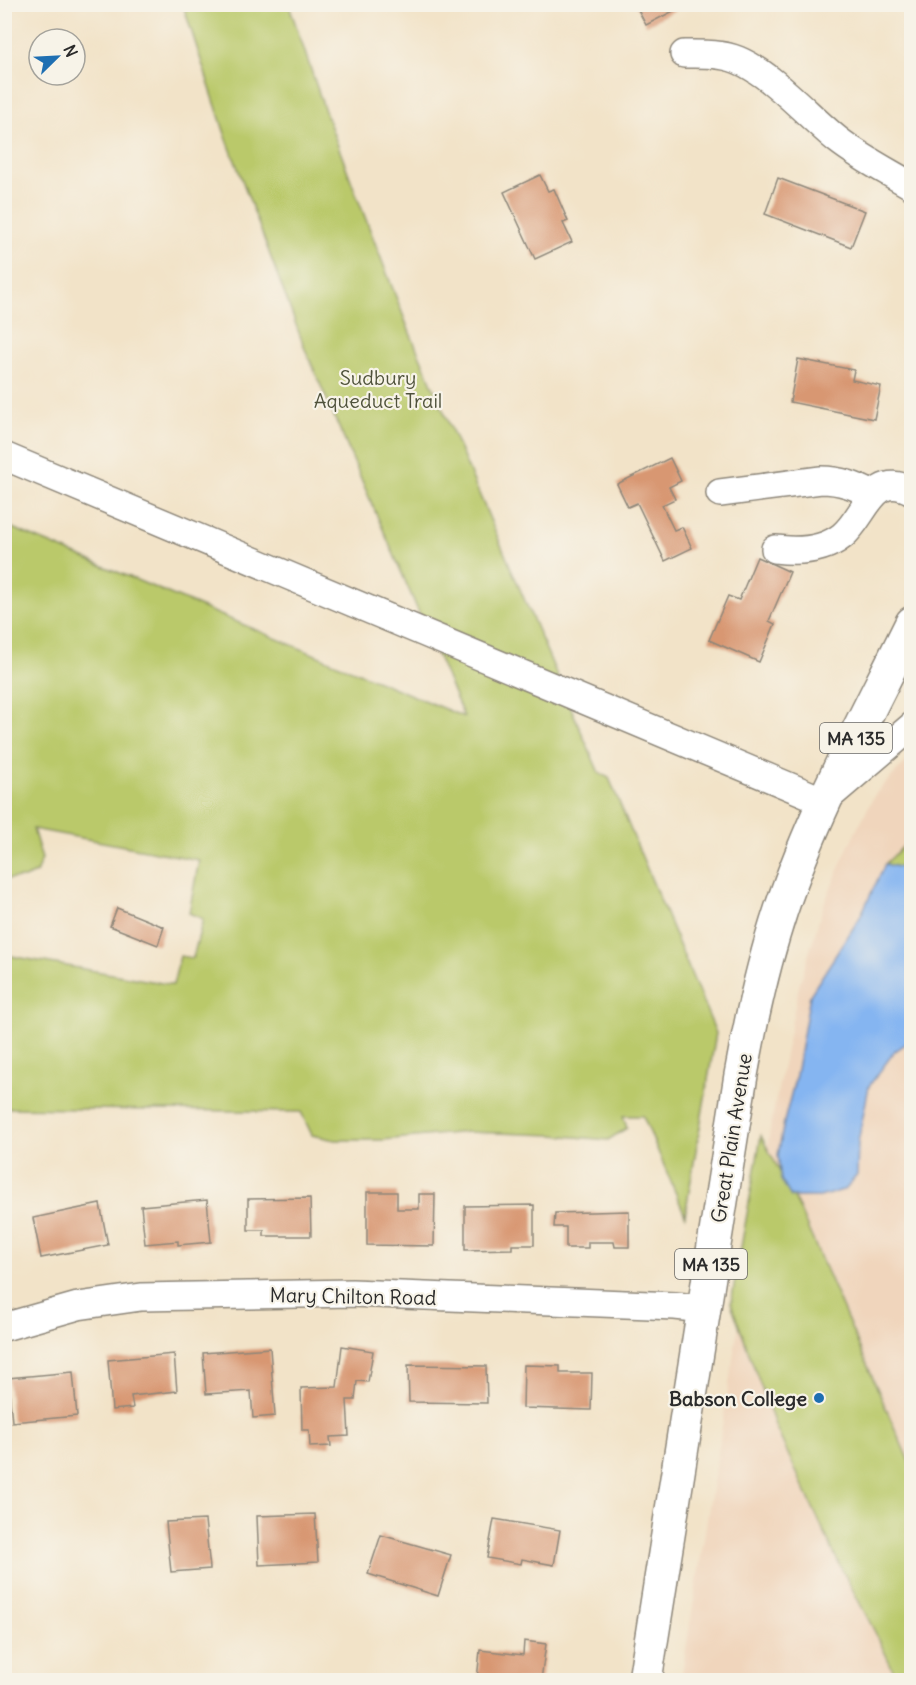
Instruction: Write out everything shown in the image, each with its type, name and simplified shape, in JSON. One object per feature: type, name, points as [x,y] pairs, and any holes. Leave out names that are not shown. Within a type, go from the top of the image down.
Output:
[{"type":"main road","name":"Great Plain Avenue","points":[[645,1680],[741,1075],[758,991],[781,910],[802,854],[825,801],[912,623]]},
{"type":"street","points":[[684,54],[722,56],[738,60],[770,80],[841,142],[866,160],[912,186]]},
{"type":"street","points":[[4,456],[825,801],[912,726]]},
{"type":"street","points":[[720,493],[835,480],[858,487],[873,495]]},
{"type":"street","points":[[775,549],[806,551],[831,543],[851,527],[878,490],[891,485],[912,491]]},
{"type":"street","name":"Mary Chilton Road","points":[[4,1327],[78,1306],[152,1297],[352,1293],[663,1305],[704,1309]]},
{"type":"shaded area","name":"Babson College","points":[[911,757],[911,1680],[681,1680],[771,1124],[799,986],[824,904],[848,847],[875,794]]},
{"type":"green space","name":"Sudbury Aqueduct Trail","points":[[183,5],[289,5],[325,111],[410,333],[599,773],[609,778],[716,1033],[685,1215],[643,1116],[623,1116],[627,1128],[608,1140],[553,1135],[467,1132],[383,1140],[335,1140],[312,1135],[301,1112],[5,1108],[5,955],[173,985],[180,956],[193,958],[203,919],[189,913],[199,860],[33,829],[42,859],[36,873],[24,878],[5,879],[5,525],[464,717],[305,349],[225,134]]},
{"type":"green space","points":[[911,839],[911,870],[885,864]]},
{"type":"green space","points":[[761,1136],[799,1208],[911,1466],[911,1680],[898,1680],[839,1564],[776,1428],[731,1303]]},
{"type":"water","points":[[885,864],[911,870],[911,1040],[894,1052],[869,1086],[858,1142],[857,1175],[846,1189],[820,1197],[791,1197],[781,1180],[778,1155],[796,1075],[810,995],[859,919]]},
{"type":"building","points":[[635,4],[687,4],[646,25]]},
{"type":"building","points":[[540,175],[548,191],[554,189],[568,221],[563,223],[572,242],[535,259],[504,192]]},
{"type":"building","points":[[778,178],[865,211],[851,247],[765,214]]},
{"type":"building","points":[[798,359],[854,370],[852,380],[881,386],[874,419],[790,402]]},
{"type":"building","points":[[670,458],[681,481],[669,487],[675,499],[662,505],[674,530],[682,527],[692,548],[665,561],[637,503],[628,507],[617,484]]},
{"type":"building","points":[[757,557],[790,572],[769,621],[775,624],[759,662],[709,640],[728,596],[739,600]]},
{"type":"building","points":[[117,908],[164,927],[158,945],[110,926]]},
{"type":"building","points":[[367,1192],[397,1192],[397,1209],[419,1209],[419,1194],[435,1194],[434,1246],[367,1245]]},
{"type":"building","points":[[310,1198],[311,1236],[264,1236],[264,1230],[248,1230],[248,1199]]},
{"type":"building","points":[[207,1200],[211,1242],[178,1245],[178,1241],[145,1244],[141,1206]]},
{"type":"building","points":[[100,1204],[108,1245],[41,1258],[33,1218]]},
{"type":"building","points":[[534,1205],[534,1245],[512,1245],[512,1249],[465,1250],[465,1206]]},
{"type":"building","points":[[629,1211],[629,1247],[615,1247],[614,1242],[588,1242],[588,1248],[566,1248],[566,1227],[554,1227],[555,1213]]},
{"type":"building","points":[[342,1346],[373,1351],[368,1382],[357,1381],[355,1400],[347,1400],[349,1436],[330,1437],[331,1446],[310,1447],[309,1430],[302,1430],[301,1388],[337,1387]]},
{"type":"building","points":[[270,1348],[275,1416],[253,1418],[251,1391],[206,1394],[203,1353]]},
{"type":"building","points":[[174,1354],[177,1391],[131,1396],[133,1408],[112,1410],[108,1360]]},
{"type":"building","points":[[408,1365],[486,1366],[487,1403],[409,1402]]},
{"type":"building","points":[[524,1365],[560,1366],[560,1373],[592,1373],[591,1410],[523,1408]]},
{"type":"building","points":[[73,1372],[77,1416],[12,1422],[8,1378]]},
{"type":"building","points":[[315,1514],[318,1562],[259,1565],[257,1516]]},
{"type":"building","points":[[494,1519],[560,1530],[554,1565],[522,1559],[521,1564],[487,1558]]},
{"type":"building","points":[[205,1520],[210,1569],[171,1572],[166,1522]]},
{"type":"building","points":[[381,1535],[451,1555],[438,1596],[368,1574]]},
{"type":"building","points":[[524,1641],[546,1644],[541,1680],[477,1680],[480,1650],[523,1655]]},
{"type":"building","points":[[177,1675],[178,1680],[153,1680],[153,1679]]},
{"type":"place","name":"Babson College","points":[[819,1398]]}]
